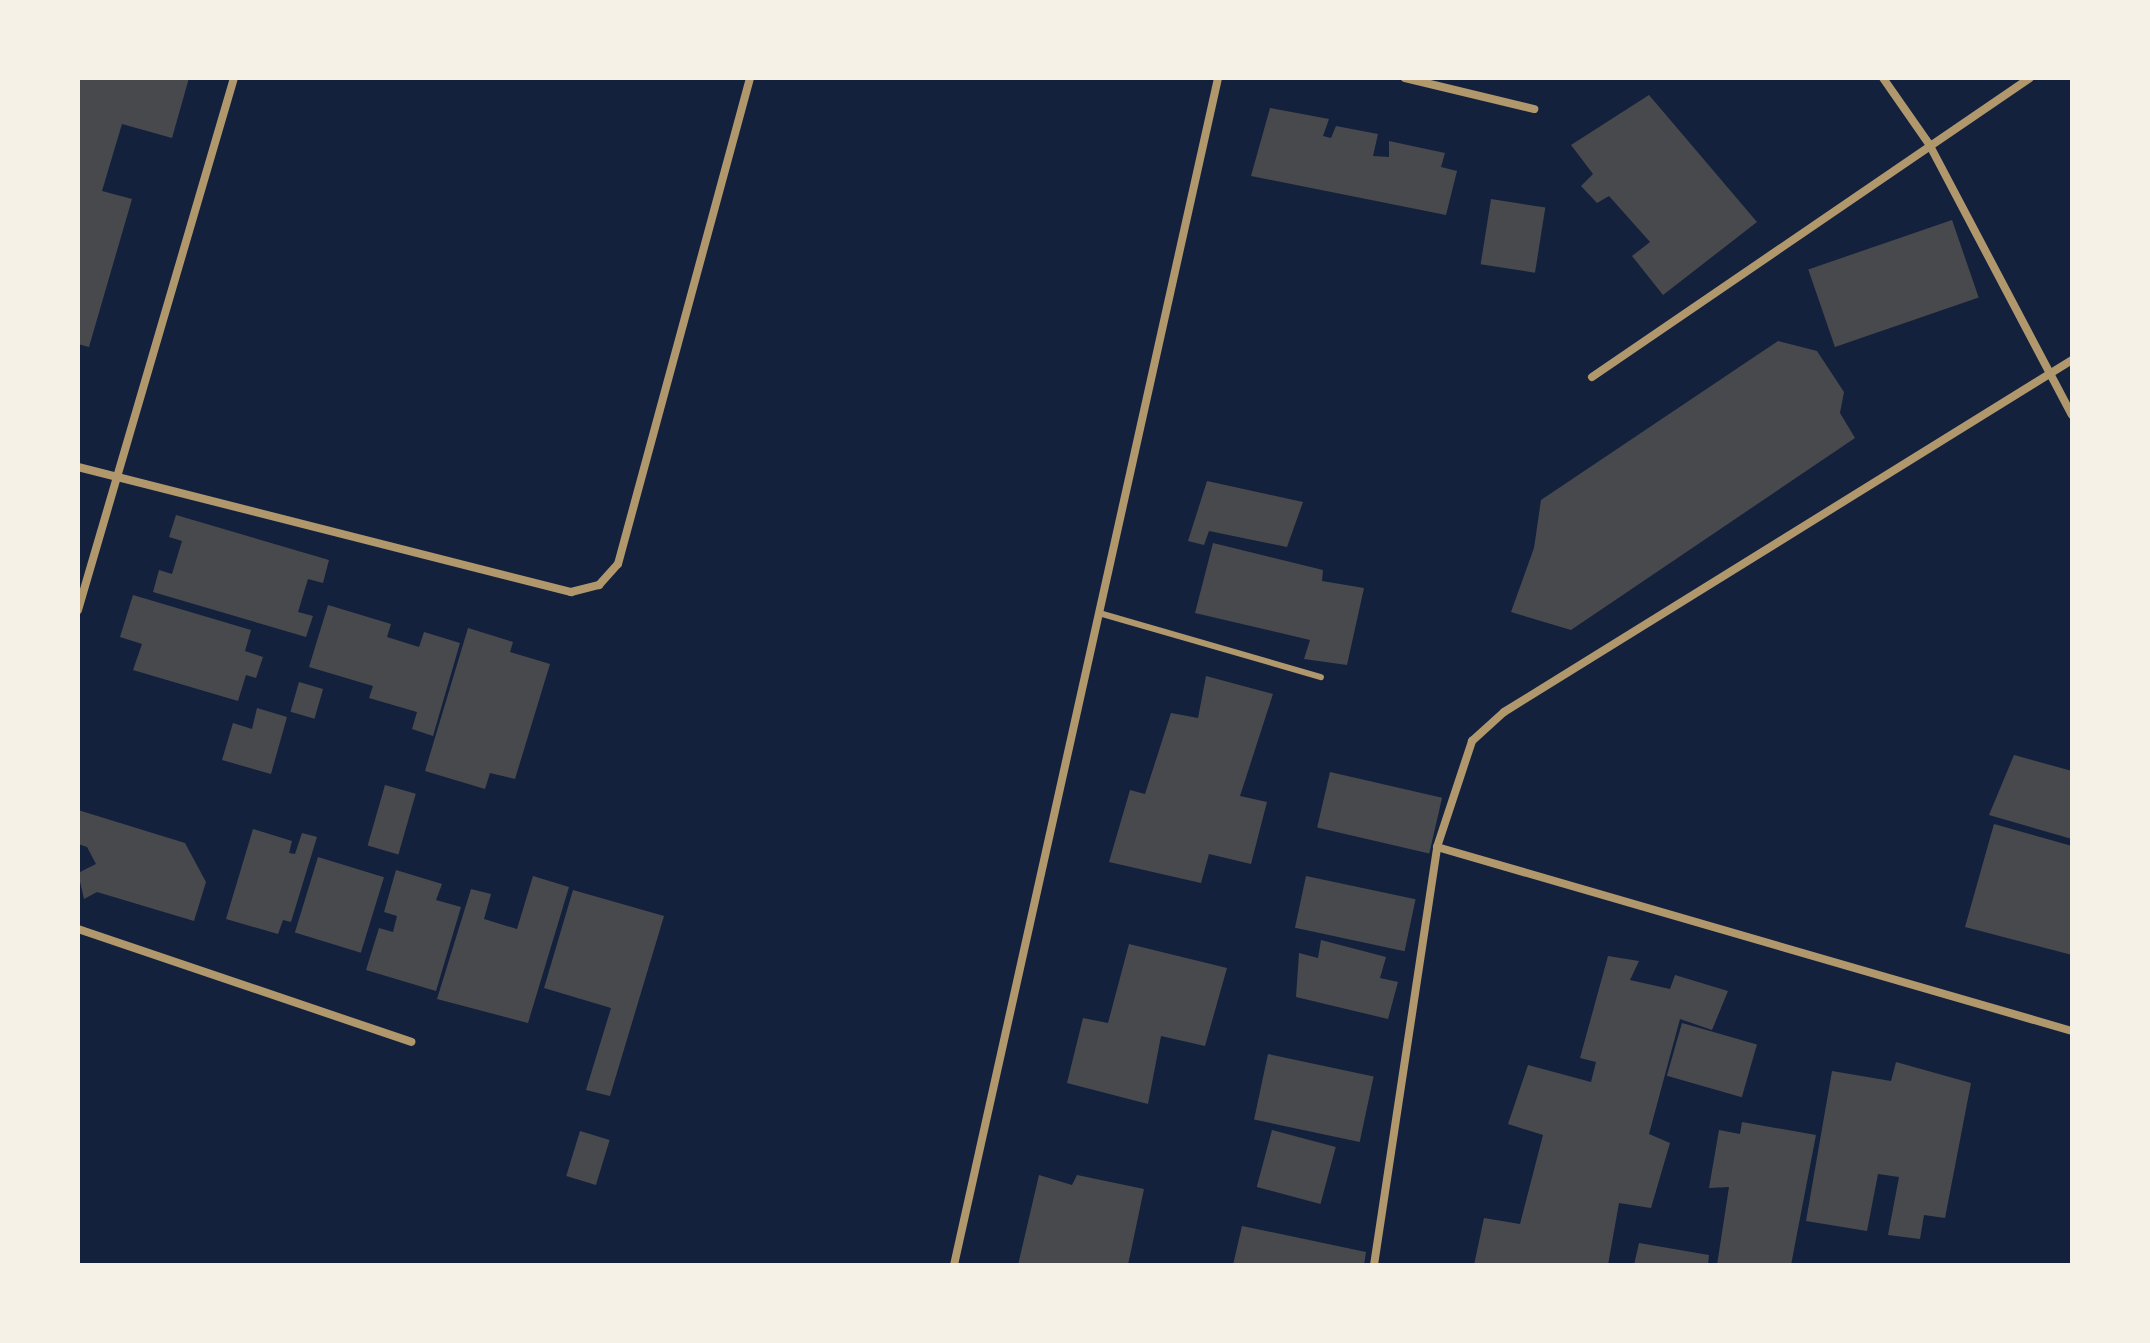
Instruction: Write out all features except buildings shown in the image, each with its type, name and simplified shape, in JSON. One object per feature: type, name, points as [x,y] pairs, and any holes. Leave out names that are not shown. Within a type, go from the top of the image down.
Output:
[{"type":"street","points":[[78,610],[234,78]]},
{"type":"street","points":[[78,467],[115,479],[571,592],[599,585],[618,564],[750,78]]},
{"type":"street","points":[[954,1265],[1218,78]]},
{"type":"street","points":[[1405,78],[1534,109]]},
{"type":"street","points":[[1883,78],[1929,144],[2072,415]]},
{"type":"street","points":[[1592,377],[1929,144],[2030,78]]},
{"type":"street","points":[[1374,1265],[1437,847],[1472,741],[1504,712],[2072,360]]},
{"type":"street","points":[[1437,847],[2072,1031]]},
{"type":"street","points":[[78,929],[411,1042]]},
{"type":"lane","points":[[1099,613],[1321,677]]}]
